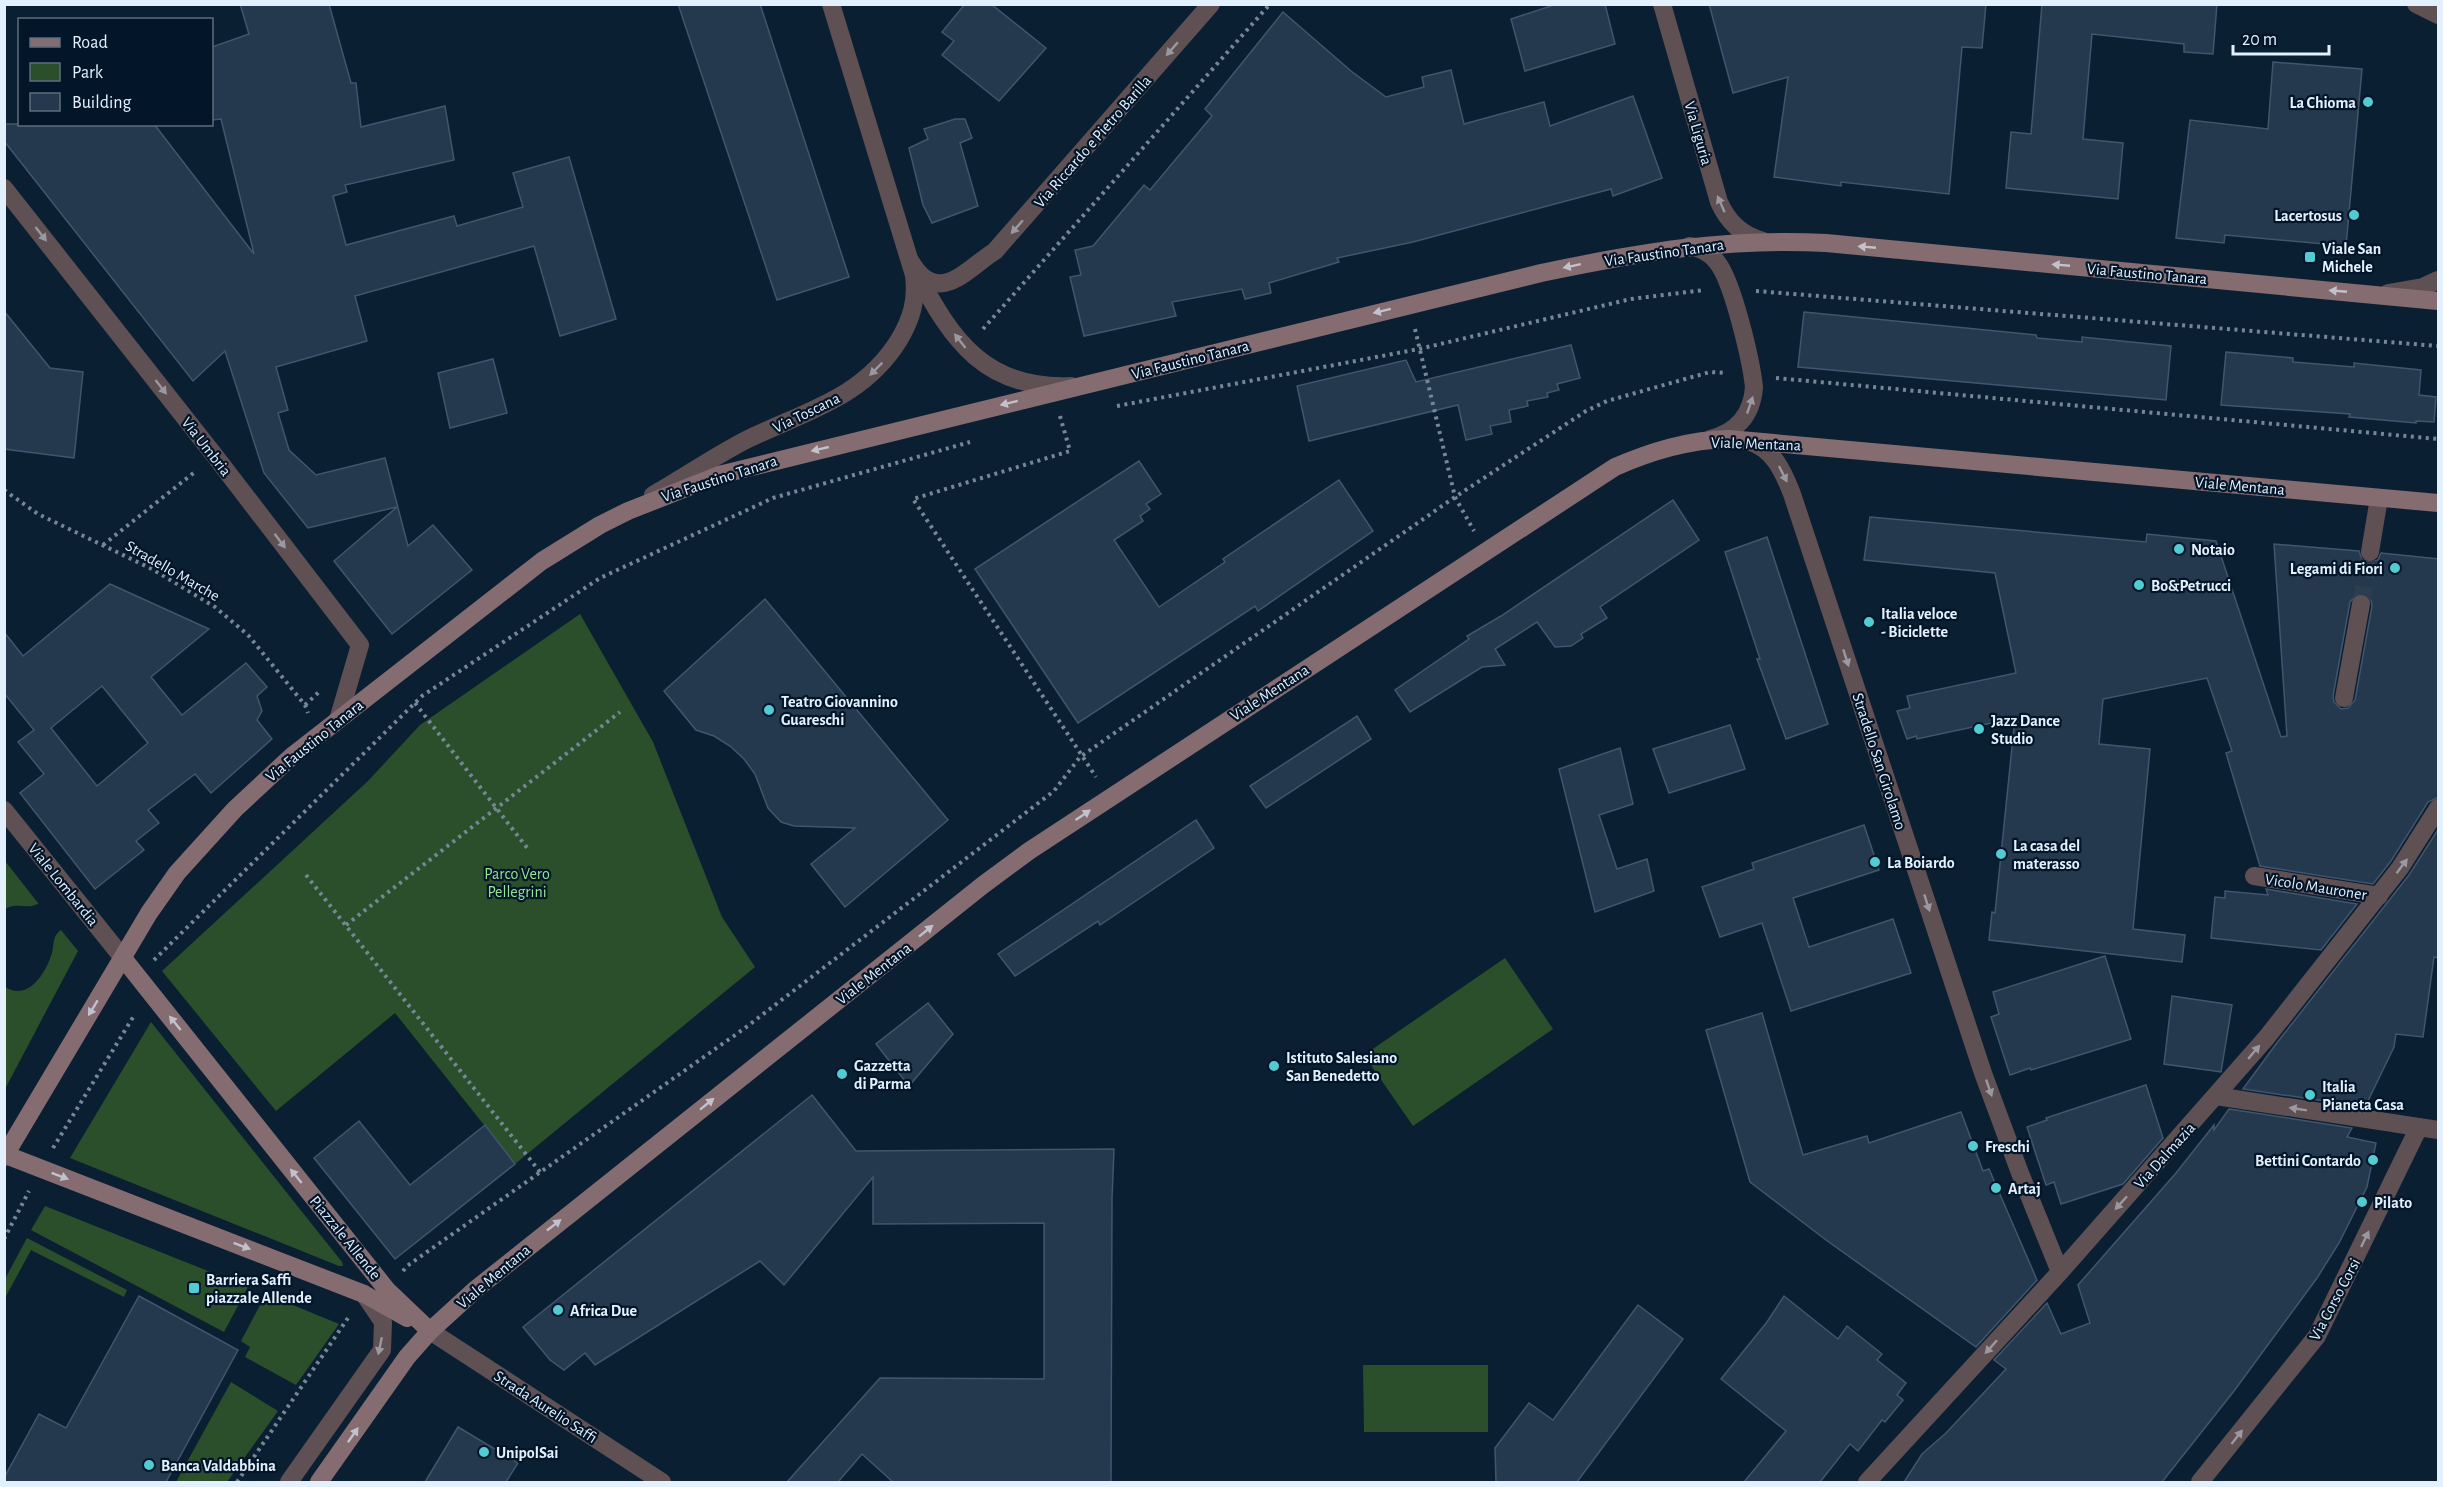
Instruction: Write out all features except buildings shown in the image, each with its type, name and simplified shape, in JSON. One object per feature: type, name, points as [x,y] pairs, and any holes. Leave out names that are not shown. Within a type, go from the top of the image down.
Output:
[{"type":"main road","name":"Via Faustino Tanara","points":[[123,958],[149,913],[177,873],[205,840],[262,782],[318,735],[542,561],[600,525],[628,511],[687,487],[747,467],[1550,271],[1623,255],[1679,247],[1763,241],[1826,243],[2439,301]]},
{"type":"main road","name":"Viale Mentana","points":[[319,1482],[407,1357],[430,1331],[502,1266],[983,885],[1110,797],[1615,467],[1652,452],[1708,440],[1740,440],[2439,503]]},
{"type":"main road","name":"Piazzale Allende","points":[[123,958],[387,1290],[430,1331],[364,1294],[5,1156],[123,958]]},
{"type":"street","name":"Via Toscana","points":[[628,511],[747,439],[829,403],[848,392],[879,368],[909,324],[915,306],[916,290],[910,260],[831,4]]},
{"type":"street","name":"Via Riccardo e Pietro Barilla","points":[[899,340],[918,315],[1004,242],[1211,4]]},
{"type":"street","name":"Via Liguria","points":[[1662,4],[1719,202],[1728,218],[1741,231],[1747,236],[1763,241]]},
{"type":"street","points":[[2416,4],[2439,15]]},
{"type":"street","name":"Via Umbria","points":[[4,188],[360,645],[338,720]]},
{"type":"street","points":[[1679,247],[1696,248],[1712,256],[1726,276],[1752,376],[1753,397],[1745,417],[1729,432],[1708,440]]},
{"type":"street","name":"Via Toscana","points":[[910,260],[933,302],[962,345],[976,359],[987,366],[1031,383],[1067,386],[1089,384]]},
{"type":"street","name":"Via Riccardo e Pietro Barilla","points":[[910,260],[920,274],[936,282],[951,282],[967,273]]},
{"type":"street","points":[[2377,295],[2422,287],[2439,280]]},
{"type":"street","name":"Stradello San Girolamo","points":[[1740,440],[1750,441],[1768,452],[1782,470],[1792,494],[1987,1083],[2060,1272]]},
{"type":"street","points":[[2370,552],[2379,498]]},
{"type":"street","points":[[2344,698],[2361,604]]},
{"type":"street","name":"Via Dalmazia","points":[[1868,1482],[2060,1272],[2216,1096],[2379,896],[2411,853],[2439,808]]},
{"type":"street","name":"Viale Lombardia","points":[[4,810],[123,958]]},
{"type":"street","name":"Vicolo Mauroner","points":[[2254,876],[2379,896]]},
{"type":"street","points":[[2216,1096],[2439,1130]]},
{"type":"street","name":"Via Corso Corsi","points":[[2200,1482],[2317,1336],[2419,1128]]},
{"type":"street","points":[[289,1482],[382,1350],[383,1322],[364,1294]]},
{"type":"street","name":"Strada Aurelio Saffi","points":[[430,1331],[662,1482]]},
{"type":"path","points":[[981,332],[1270,4]]},
{"type":"path","points":[[1107,408],[1419,350],[1631,299],[1672,292],[1731,289],[2439,346]]},
{"type":"path","points":[[1410,305],[1455,497],[1485,551]]},
{"type":"path","points":[[387,1290],[407,1266],[745,1028],[1037,804],[1054,790],[1080,757],[1455,497],[1586,411],[1607,401],[1710,372],[2439,439]]},
{"type":"path","points":[[1046,394],[1060,416],[1070,451],[913,499],[1080,757],[1110,797]]},
{"type":"path","points":[[1046,394],[1046,421],[1072,414]]},
{"type":"path","points":[[4,1239],[40,1168],[150,991],[153,962],[422,696],[600,578],[773,498],[978,440]]},
{"type":"path","points":[[103,544],[215,456]]},
{"type":"path","name":"Stradello Marche","points":[[4,490],[44,518],[103,544],[185,588],[215,607],[258,645],[305,705],[318,735]]},
{"type":"path","points":[[415,703],[528,849]]},
{"type":"path","points":[[346,925],[620,712]]},
{"type":"path","points":[[306,874],[540,1172]]},
{"type":"path","points":[[237,1482],[364,1294]]},
{"type":"green space","name":"Parco Vero Pellegrini","points":[[580,614],[653,742],[722,917],[755,967],[515,1164],[395,1013],[276,1111],[162,971],[368,781],[420,725]]},
{"type":"green space","points":[[5,861],[38,903],[39,903],[5,909]]},
{"type":"green space","points":[[61,930],[78,951],[5,1089],[5,987],[13,991],[20,991],[34,984],[48,964],[54,939]]},
{"type":"green space","points":[[1505,958],[1553,1029],[1413,1126],[1364,1055]]},
{"type":"green space","points":[[151,1022],[342,1262],[343,1266],[70,1158]]},
{"type":"green space","points":[[45,1206],[248,1287],[224,1332],[31,1230]]},
{"type":"green space","points":[[27,1238],[127,1290],[124,1297],[31,1250],[5,1298],[5,1279]]},
{"type":"green space","points":[[266,1294],[339,1324],[296,1385],[245,1357],[250,1347],[241,1341]]},
{"type":"green space","points":[[1363,1365],[1488,1365],[1488,1432],[1364,1432]]},
{"type":"green space","points":[[231,1382],[278,1411],[227,1482],[176,1482]]},
{"type":"tunnel","points":[[2361,604],[2370,552]]},
{"type":"place","name":"La Chioma","points":[[2368,102]]},
{"type":"place","name":"Lacertosus","points":[[2354,215]]},
{"type":"place","name":"Viale San Michele","points":[[2310,257]]},
{"type":"place","name":"Notaio","points":[[2179,549]]},
{"type":"place","name":"Legami di Fiori","points":[[2395,568]]},
{"type":"place","name":"Bo&Petrucci","points":[[2139,585]]},
{"type":"place","name":"Italia veloce - Biciclette","points":[[1869,622]]},
{"type":"place","name":"Teatro Giovannino Guareschi","points":[[769,710]]},
{"type":"place","name":"Jazz Dance Studio","points":[[1979,729]]},
{"type":"place","name":"La casa del materasso","points":[[2001,854]]},
{"type":"place","name":"La Boiardo","points":[[1875,862]]},
{"type":"place","name":"Istituto Salesiano San Benedetto","points":[[1274,1066]]},
{"type":"place","name":"Gazzetta di Parma","points":[[842,1074]]},
{"type":"place","name":"Italia Pianeta Casa","points":[[2310,1095]]},
{"type":"place","name":"Freschi","points":[[1973,1146]]},
{"type":"place","name":"Bettini Contardo","points":[[2373,1160]]},
{"type":"place","name":"Artaj","points":[[1996,1188]]},
{"type":"place","name":"Pilato","points":[[2362,1202]]},
{"type":"place","name":"Barriera Saffi piazzale Allende","points":[[194,1288]]},
{"type":"place","name":"Africa Due","points":[[558,1310]]},
{"type":"place","name":"UnipolSai","points":[[484,1452]]},
{"type":"place","name":"Banca Valdabbina","points":[[149,1465]]}]
